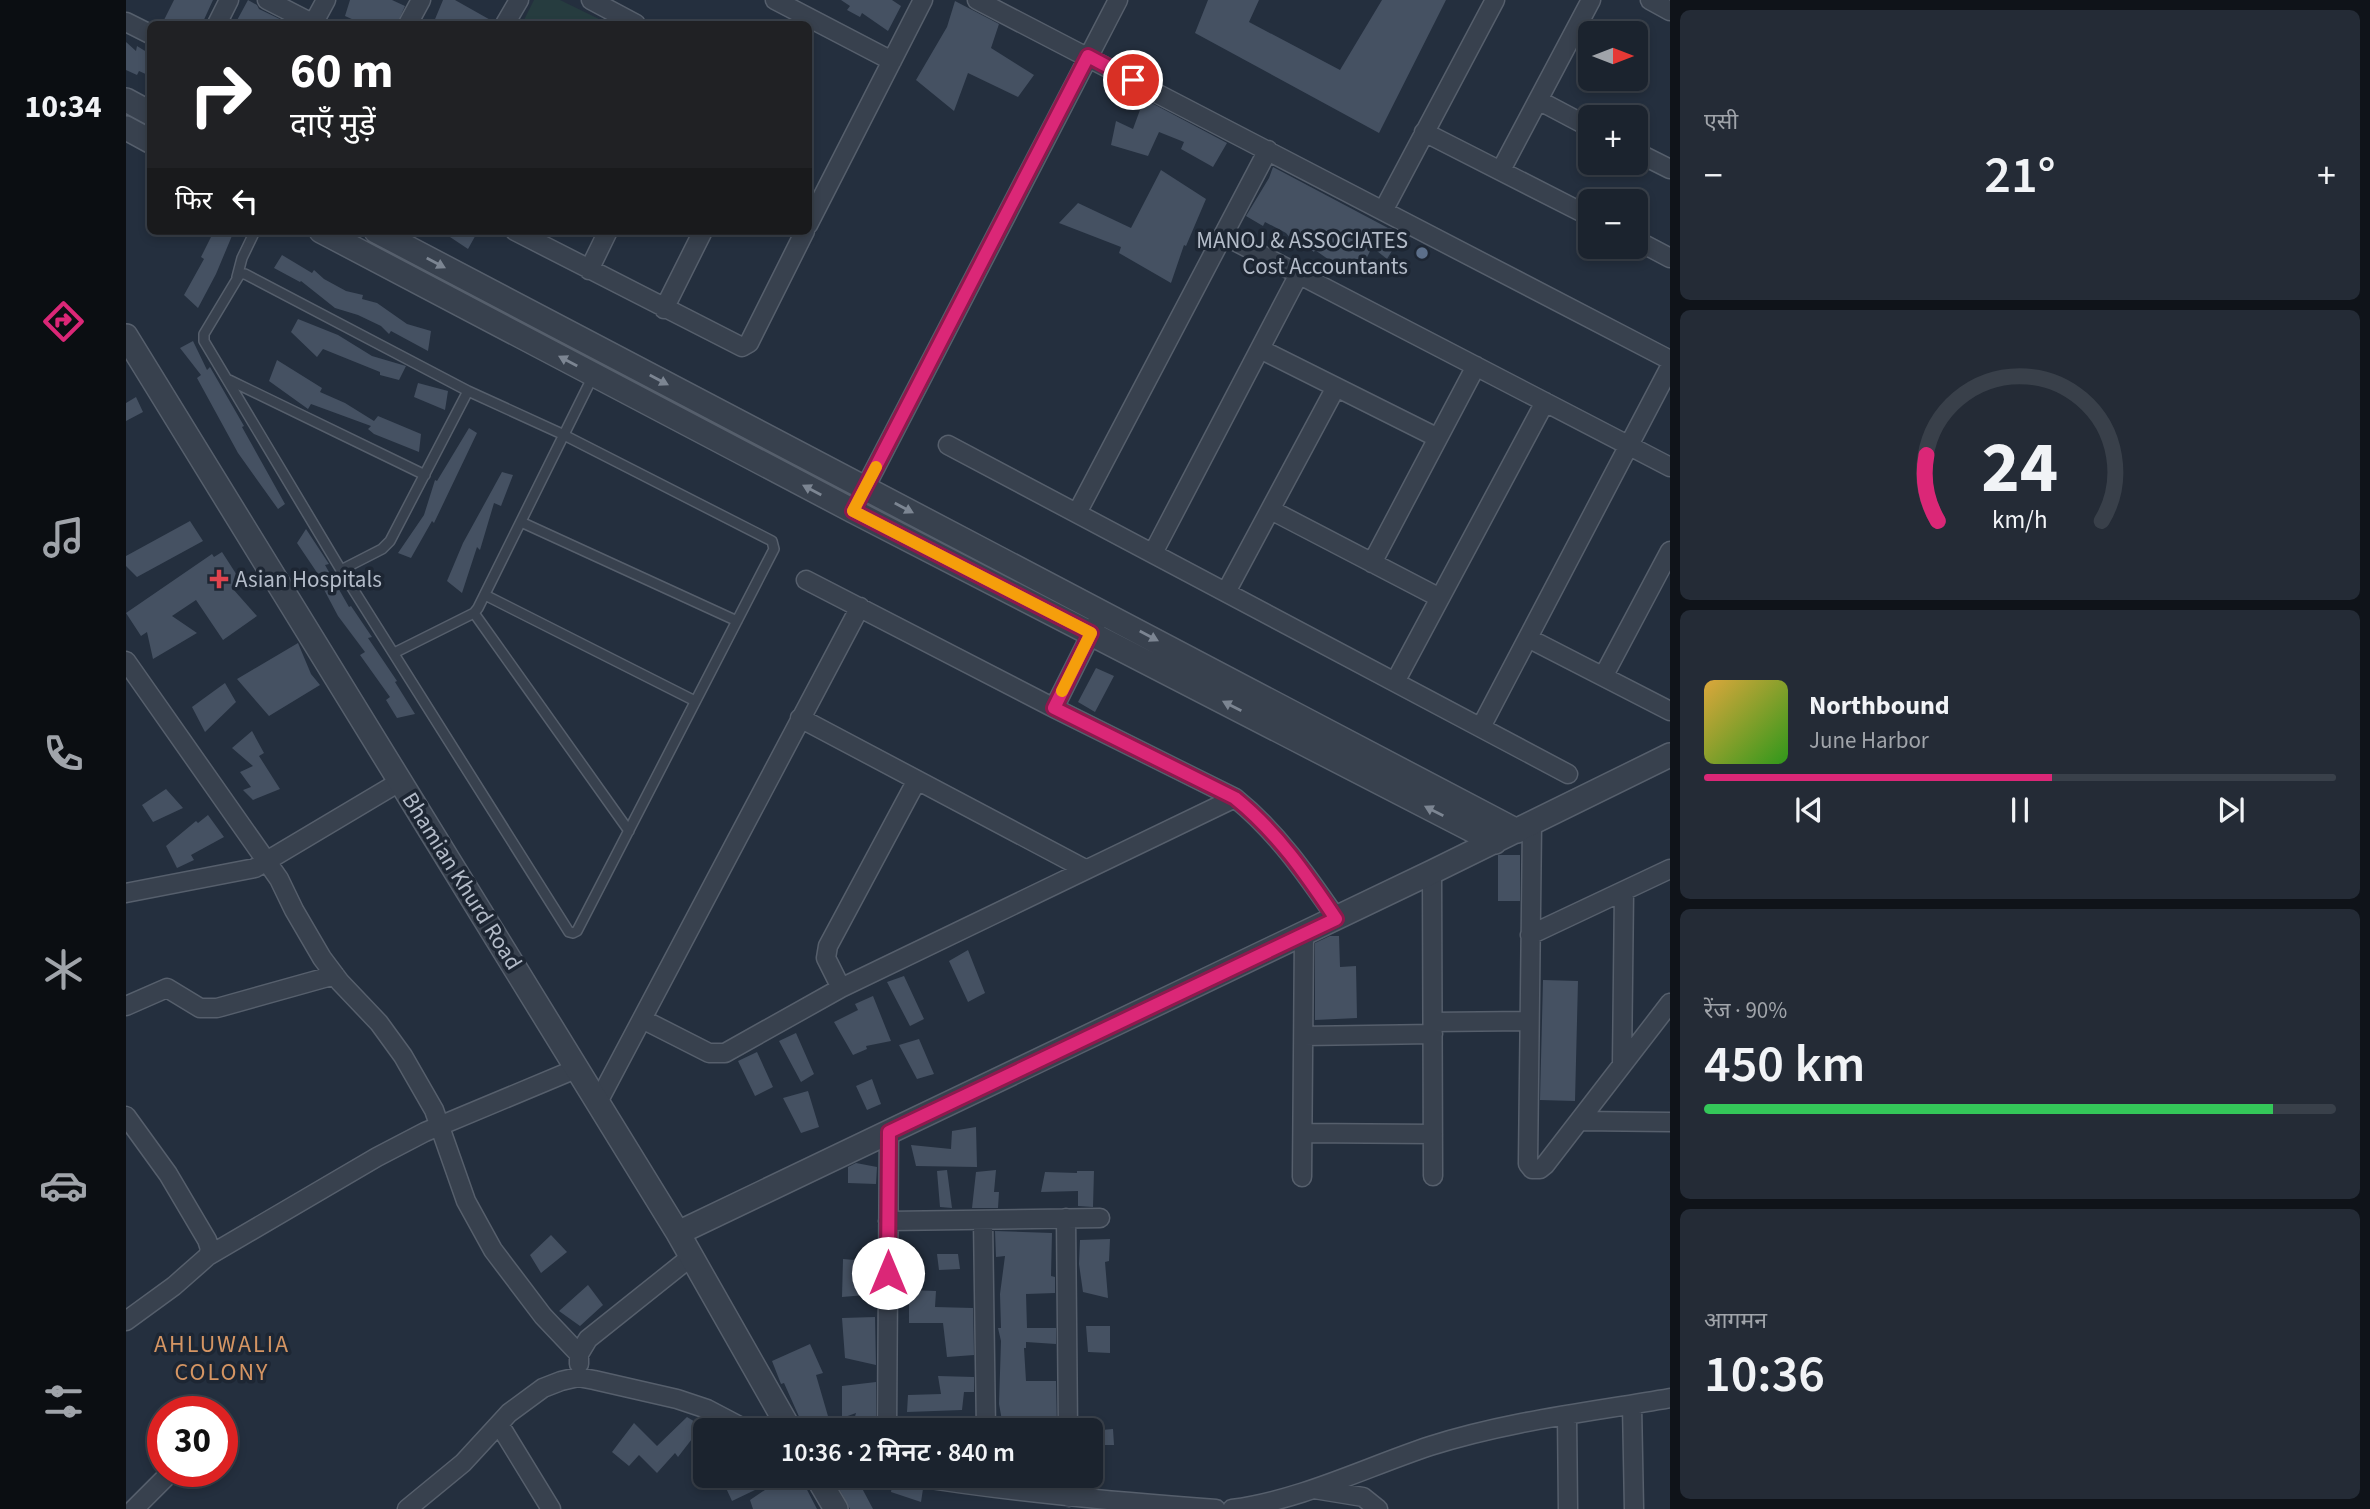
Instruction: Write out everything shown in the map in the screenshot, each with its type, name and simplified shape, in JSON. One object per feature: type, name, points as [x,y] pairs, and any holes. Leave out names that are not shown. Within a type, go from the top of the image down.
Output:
[{"type":"street","points":[[218,21],[229,0]]},
{"type":"street","points":[[267,0],[308,21]]},
{"type":"street","points":[[316,21],[326,0]]},
{"type":"street","points":[[410,21],[421,0]]},
{"type":"street","points":[[508,21],[519,0]]},
{"type":"street","points":[[590,0],[623,21]]},
{"type":"street","points":[[775,0],[808,21]]},
{"type":"street","points":[[812,217],[923,0]]},
{"type":"street","points":[[977,0],[1670,360]]},
{"type":"street","points":[[853,511],[1118,0]]},
{"type":"street","points":[[1383,211],[1495,0]]},
{"type":"street","points":[[1501,170],[1591,0]]},
{"type":"street","points":[[1650,0],[1670,11]]},
{"type":"street","points":[[126,22],[147,32]]},
{"type":"street","points":[[812,23],[892,61]]},
{"type":"street","points":[[126,100],[147,111]]},
{"type":"street","points":[[1538,100],[1578,121]]},
{"type":"street","points":[[126,128],[147,139]]},
{"type":"street","points":[[1424,132],[1578,209]]},
{"type":"street","points":[[1077,513],[1268,150]]},
{"type":"street","points":[[1648,158],[1670,169]]},
{"type":"street","points":[[329,235],[853,511],[1495,842]]},
{"type":"street","points":[[384,235],[1103,612],[1525,827]]},
{"type":"street","points":[[523,235],[738,346],[747,346],[803,235]]},
{"type":"street","points":[[589,270],[606,235]]},
{"type":"street","points":[[664,309],[701,235]]},
{"type":"street","points":[[1223,235],[1670,467]]},
{"type":"street","points":[[1648,246],[1670,258]]},
{"type":"street","points":[[1153,553],[1299,274]]},
{"type":"street","name":"Bhamian Khurd Road","points":[[126,336],[578,1068],[692,1256],[783,1418]]},
{"type":"street","points":[[1260,349],[1438,438]]},
{"type":"street","points":[[1372,563],[1476,366]]},
{"type":"street","points":[[1480,727],[1670,367]]},
{"type":"street","points":[[1226,592],[1336,387]]},
{"type":"street","points":[[1395,682],[1545,402]]},
{"type":"street","points":[[948,445],[1568,774]]},
{"type":"street","points":[[1271,510],[1440,598]]},
{"type":"street","points":[[1604,675],[1670,551]]},
{"type":"street","points":[[806,580],[1235,798],[1260,819],[1284,846],[1336,919]]},
{"type":"street","points":[[598,1102],[860,607]]},
{"type":"street","points":[[1054,708],[1103,612]]},
{"type":"street","points":[[1528,638],[1670,711]]},
{"type":"street","points":[[126,661],[279,879],[311,940],[335,975],[379,1023],[403,1056],[434,1110],[447,1151],[480,1230],[543,1315],[579,1354]]},
{"type":"street","points":[[800,718],[1085,869]]},
{"type":"street","points":[[678,1233],[1336,919],[1670,755]]},
{"type":"street","points":[[841,988],[826,958],[828,946],[917,780]]},
{"type":"street","points":[[126,893],[255,869],[401,781]]},
{"type":"street","points":[[642,1019],[709,1053],[725,1053],[841,988],[1235,798]]},
{"type":"street","points":[[1525,827],[1530,935],[1528,1164],[1532,1170],[1545,1165],[1670,1003]]},
{"type":"street","points":[[1530,935],[1670,869]]},
{"type":"street","points":[[1432,872],[1433,1176]]},
{"type":"street","points":[[1622,1064],[1625,891]]},
{"type":"street","points":[[1302,1177],[1304,934]]},
{"type":"street","points":[[126,1006],[167,988],[200,1008],[217,1008],[335,975]]},
{"type":"street","points":[[1304,1036],[1530,1021]]},
{"type":"street","points":[[1651,1026],[1670,1027]]},
{"type":"street","points":[[126,1321],[174,1286],[208,1256],[377,1157],[440,1125],[578,1068]]},
{"type":"street","points":[[126,1116],[168,1174],[196,1220],[210,1249],[208,1256]]},
{"type":"street","points":[[1579,1121],[1670,1122]]},
{"type":"street","points":[[887,1418],[889,1132]]},
{"type":"street","points":[[1303,1133],[1433,1134]]},
{"type":"street","points":[[1066,1218],[1068,1418]]},
{"type":"street","points":[[888,1221],[1100,1218]]},
{"type":"street","points":[[983,1220],[986,1418]]},
{"type":"street","points":[[578,1377],[579,1354],[588,1339],[692,1256]]},
{"type":"street","points":[[407,1509],[463,1463],[509,1413],[543,1388],[561,1381],[578,1377],[677,1399],[724,1418]]},
{"type":"street","points":[[1232,1509],[1311,1489],[1473,1433],[1670,1398]]},
{"type":"street","points":[[1632,1405],[1634,1509]]},
{"type":"street","points":[[1567,1415],[1568,1509]]},
{"type":"street","points":[[499,1424],[551,1509]]},
{"type":"street","points":[[134,1509],[156,1487]]},
{"type":"street","points":[[824,1488],[836,1509]]},
{"type":"street","points":[[1023,1488],[1069,1497],[1216,1509]]},
{"type":"street","points":[[1069,1488],[1069,1497]]},
{"type":"street","points":[[1311,1489],[1363,1497],[1378,1509]]},
{"type":"lane","points":[[237,277],[245,274],[468,391],[562,434],[772,541],[774,549],[577,931],[569,932],[341,570],[203,337],[237,277],[242,258],[253,235]]},
{"type":"lane","points":[[394,653],[474,613],[593,375]]},
{"type":"lane","points":[[229,380],[425,475]]},
{"type":"lane","points":[[341,570],[386,546],[468,391]]},
{"type":"lane","points":[[521,522],[737,621]]},
{"type":"lane","points":[[485,595],[695,701]]},
{"type":"lane","points":[[474,613],[629,831]]},
{"type":"green space","points":[[534,0],[560,0],[603,21],[524,21]]},
{"type":"building","points":[[174,0],[213,0],[203,21],[164,21]]},
{"type":"building","points":[[248,0],[259,9],[284,21],[237,21]]},
{"type":"building","points":[[350,0],[392,0],[405,6],[398,21],[356,21],[345,16]]},
{"type":"building","points":[[443,0],[455,0],[492,21],[434,21]]},
{"type":"building","points":[[841,0],[892,0],[901,6],[888,31],[862,13],[860,17],[847,10],[850,6]]},
{"type":"building","points":[[1208,0],[1259,0],[1249,22],[1340,70],[1382,0],[1446,0],[1379,133],[1195,33]]},
{"type":"building","points":[[955,1],[999,24],[991,48],[1034,75],[1018,97],[968,73],[954,111],[916,80],[947,27]]},
{"type":"building","points":[[126,42],[136,51],[137,46],[147,52],[147,75],[139,71],[137,75],[126,70]]},
{"type":"building","points":[[1144,99],[1227,143],[1213,167],[1181,149],[1184,142],[1159,132],[1148,156],[1111,145],[1116,121],[1133,129]]},
{"type":"building","points":[[1273,167],[1391,228],[1401,236],[1387,259],[1372,247],[1358,276],[1342,269],[1297,239],[1295,244],[1286,233],[1265,222],[1263,226],[1246,216]]},
{"type":"building","points":[[1161,170],[1206,199],[1186,246],[1184,245],[1171,283],[1119,253],[1121,247],[1059,223],[1078,203],[1131,228]]},
{"type":"building","points":[[212,235],[232,235],[198,308],[184,295],[204,259],[201,257]]},
{"type":"building","points":[[447,235],[476,235],[468,249]]},
{"type":"building","points":[[282,255],[312,273],[314,270],[346,291],[363,295],[362,299],[377,303],[407,324],[431,331],[428,351],[391,331],[389,334],[381,326],[358,315],[335,308],[301,281],[274,268]]},
{"type":"building","points":[[298,319],[338,335],[372,356],[406,366],[399,380],[380,375],[380,372],[323,349],[317,357],[291,332]]},
{"type":"building","points":[[193,341],[207,370],[210,367],[244,426],[242,427],[285,504],[278,509],[238,453],[197,378],[201,375],[180,348]]},
{"type":"building","points":[[277,360],[322,388],[320,392],[345,403],[374,421],[378,416],[421,434],[419,452],[374,434],[368,429],[371,426],[311,404],[308,409],[269,381]]},
{"type":"building","points":[[418,383],[448,391],[445,410],[414,397]]},
{"type":"building","points":[[136,397],[143,412],[126,421],[126,403]]},
{"type":"building","points":[[469,428],[477,433],[434,523],[432,521],[411,558],[398,553],[424,515],[435,480],[437,481]]},
{"type":"building","points":[[502,472],[513,475],[501,506],[494,503],[480,550],[477,547],[462,593],[447,581],[463,543]]},
{"type":"building","points":[[190,521],[203,541],[137,577],[126,566],[126,556]]},
{"type":"building","points":[[306,529],[329,564],[325,565],[349,607],[351,606],[372,637],[368,638],[415,714],[397,718],[386,700],[390,697],[360,655],[365,652],[338,616],[320,582],[322,580],[297,543]]},
{"type":"building","points":[[222,552],[242,583],[233,589],[257,616],[223,640],[196,600],[172,616],[197,633],[153,659],[147,632],[141,636],[126,613],[212,554],[214,557]]},
{"type":"building","points":[[298,643],[311,674],[320,685],[269,716],[237,679]]},
{"type":"building","points":[[1096,668],[1114,676],[1095,712],[1078,702]]},
{"type":"building","points":[[225,683],[236,702],[205,732],[192,707]]},
{"type":"building","points":[[252,731],[264,753],[259,756],[280,789],[253,800],[243,790],[251,787],[240,772],[253,766],[232,748]]},
{"type":"building","points":[[166,789],[183,808],[153,822],[142,805]]},
{"type":"building","points":[[208,815],[224,837],[191,855],[194,860],[177,868],[166,846],[196,821],[198,823]]},
{"type":"building","points":[[1498,855],[1520,855],[1520,901],[1498,901]]},
{"type":"building","points":[[1330,936],[1339,936],[1340,967],[1356,966],[1357,1018],[1315,1020],[1315,943]]},
{"type":"building","points":[[968,950],[985,993],[968,1002],[949,961]]},
{"type":"building","points":[[904,976],[924,1019],[910,1026],[887,982]]},
{"type":"building","points":[[1543,980],[1578,981],[1575,1101],[1540,1100]]},
{"type":"building","points":[[873,996],[891,1041],[866,1046],[867,1049],[853,1055],[834,1022],[858,1010],[855,1004]]},
{"type":"building","points":[[796,1033],[814,1074],[801,1082],[779,1041]]},
{"type":"building","points":[[919,1039],[934,1074],[917,1079],[899,1045]]},
{"type":"building","points":[[757,1052],[773,1087],[755,1096],[738,1061]]},
{"type":"building","points":[[872,1079],[881,1104],[867,1110],[856,1086]]},
{"type":"building","points":[[808,1091],[819,1127],[801,1133],[783,1098]]},
{"type":"building","points":[[976,1127],[977,1167],[916,1166],[911,1145],[951,1149],[952,1131]]},
{"type":"building","points":[[856,1163],[877,1167],[876,1184],[848,1183],[848,1167]]},
{"type":"building","points":[[947,1170],[952,1208],[940,1207],[937,1171]]},
{"type":"building","points":[[996,1170],[994,1192],[999,1192],[998,1208],[972,1208],[976,1172]]},
{"type":"building","points":[[1094,1171],[1093,1207],[1078,1206],[1078,1191],[1041,1192],[1045,1172]]},
{"type":"building","points":[[995,1231],[1052,1233],[1051,1276],[1055,1277],[1055,1293],[1026,1294],[1027,1328],[1056,1328],[1056,1344],[1026,1342],[1024,1348],[1026,1381],[1056,1381],[1057,1418],[1002,1418],[999,1404],[1001,1341],[998,1328],[1001,1328],[1000,1294],[1005,1256],[996,1257]]},
{"type":"building","points":[[551,1235],[567,1252],[541,1273],[530,1255]]},
{"type":"building","points":[[1110,1239],[1109,1261],[1105,1262],[1108,1298],[1083,1292],[1079,1264],[1080,1240]]},
{"type":"building","points":[[937,1254],[958,1254],[960,1269],[939,1270]]},
{"type":"building","points":[[843,1259],[877,1262],[877,1294],[842,1297]]},
{"type":"building","points":[[588,1285],[603,1305],[580,1326],[559,1311]]},
{"type":"building","points":[[909,1290],[936,1291],[935,1307],[973,1308],[974,1355],[947,1357],[943,1323],[909,1323]]},
{"type":"building","points":[[875,1317],[876,1365],[845,1358],[842,1318]]},
{"type":"building","points":[[1086,1326],[1110,1326],[1110,1353],[1088,1352]]},
{"type":"building","points":[[810,1344],[823,1373],[816,1375],[829,1418],[800,1418],[772,1361]]},
{"type":"building","points":[[938,1376],[974,1377],[974,1392],[964,1392],[962,1410],[907,1412],[908,1395],[941,1394]]},
{"type":"building","points":[[876,1382],[876,1418],[855,1418],[856,1413],[842,1418],[842,1386]]},
{"type":"building","points":[[687,1417],[693,1421],[693,1438],[678,1457],[675,1453],[657,1473],[639,1455],[629,1466],[612,1452],[634,1423],[657,1446]]},
{"type":"building","points":[[1113,1429],[1114,1445],[1103,1445],[1103,1430]]},
{"type":"building","points":[[726,1488],[754,1488],[755,1490],[732,1501]]},
{"type":"building","points":[[768,1488],[806,1488],[817,1509],[753,1509],[750,1500]]},
{"type":"building","points":[[839,1488],[862,1488],[873,1509],[850,1509]]},
{"type":"building","points":[[892,1488],[923,1489],[921,1502],[891,1492]]},
{"type":"slow traffic","points":[[876,467],[853,511],[1091,633],[1062,691]]},
{"type":"place","name":"MANOJ & ASSOCIATES Cost Accountants","points":[[1422,253]]},
{"type":"place","name":"Asian Hospitals","points":[[219,579]]},
{"type":"district","name":"AHLUWALIA COLONY","points":[[222,1358]]},
{"type":"route","points":[[888,1273],[889,1132],[1336,919],[1284,846],[1260,819],[1235,798],[1054,708],[1091,633],[853,511],[1088,56],[1133,80]]}]
